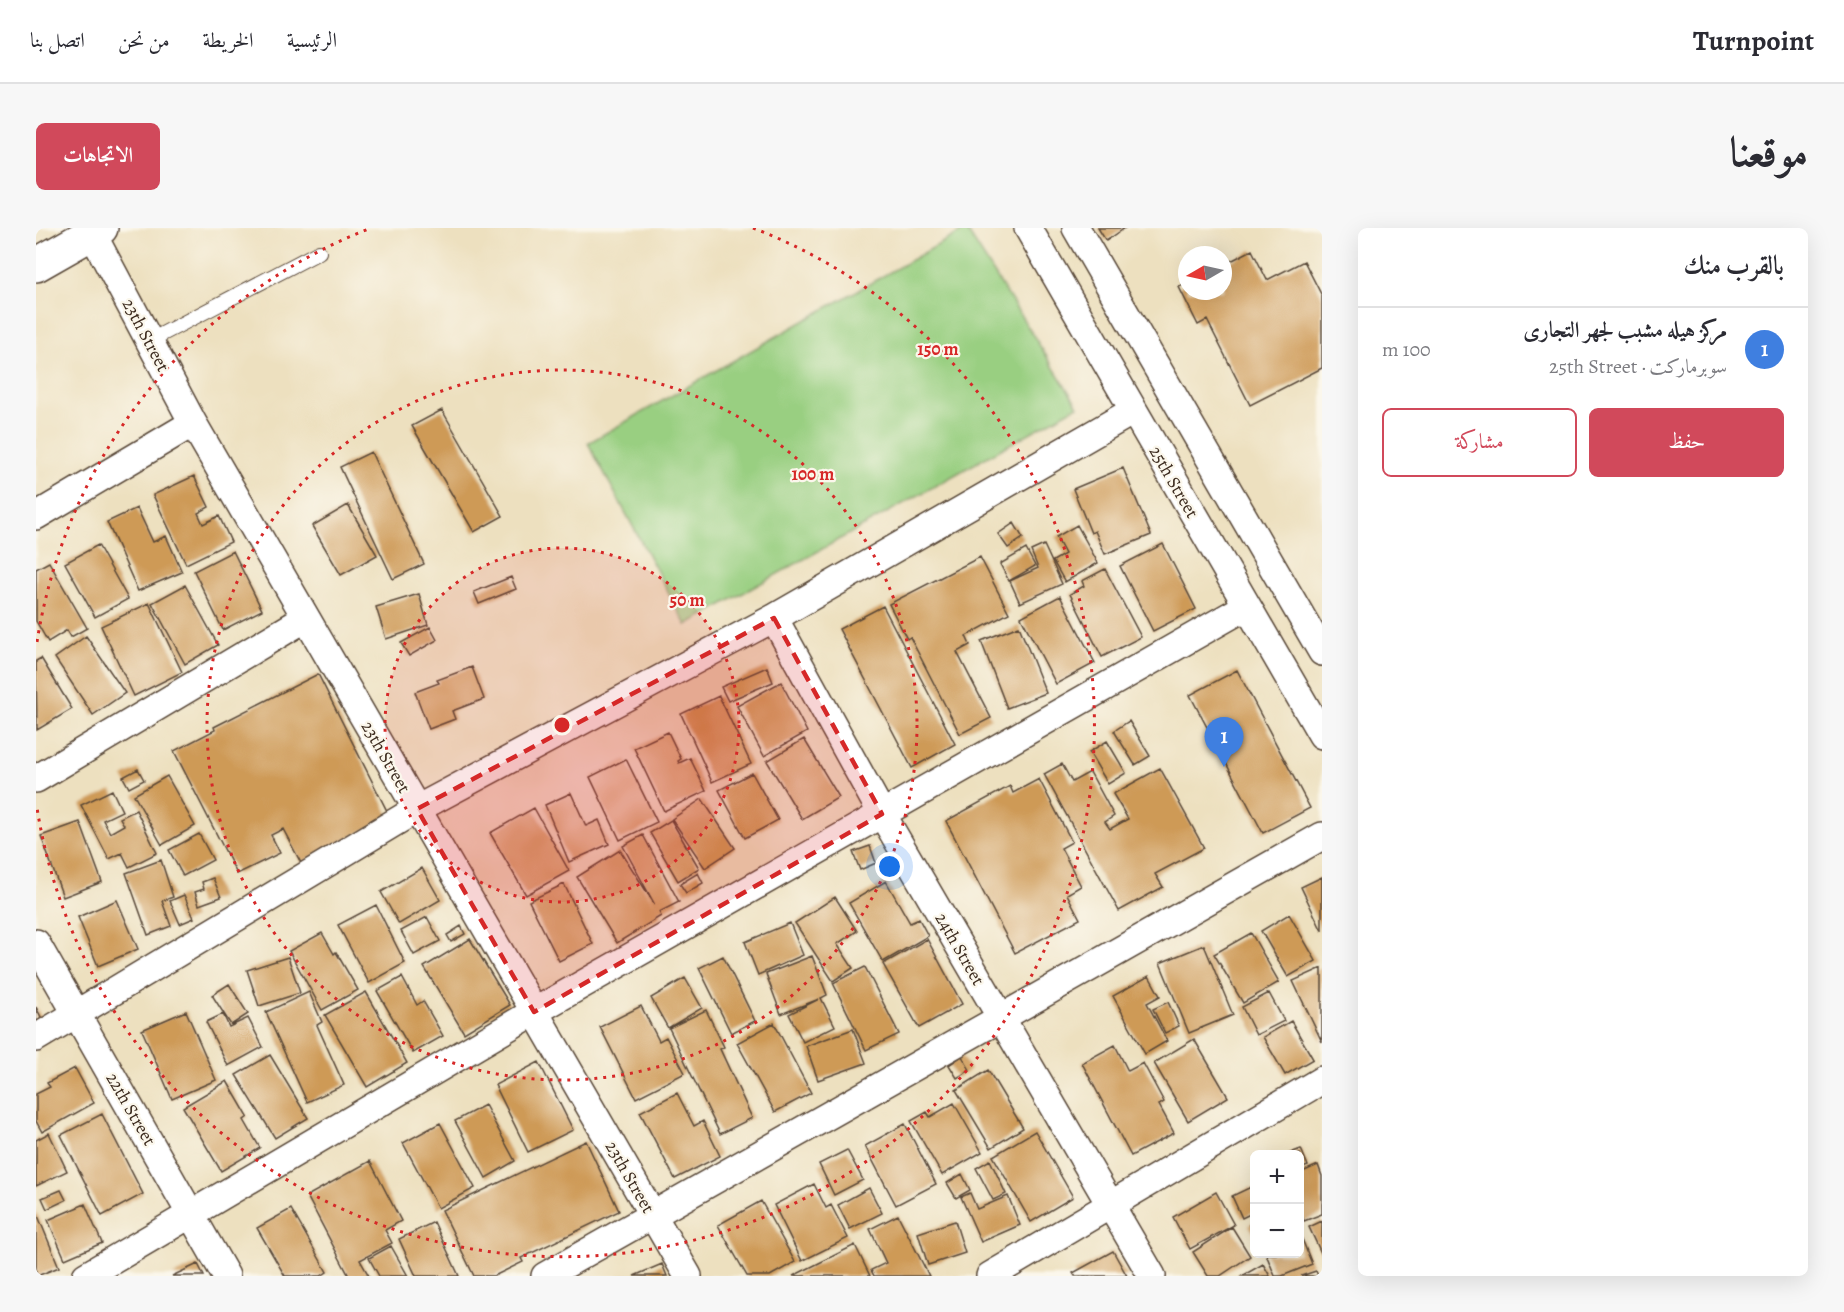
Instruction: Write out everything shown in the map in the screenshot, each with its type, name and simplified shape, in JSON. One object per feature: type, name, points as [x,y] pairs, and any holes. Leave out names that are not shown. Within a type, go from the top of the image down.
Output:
[{"type":"main road","points":[[36,265],[97,231]]},
{"type":"street","name":"25th Street","points":[[1028,228],[1322,735]]},
{"type":"street","points":[[1076,228],[1322,652]]},
{"type":"street","name":"23th Street","points":[[97,231],[149,341],[193,423],[688,1276]]},
{"type":"street","points":[[36,1038],[417,809],[774,618],[1133,411]]},
{"type":"street","points":[[36,516],[193,423]]},
{"type":"street","points":[[86,1276],[534,1012],[1246,606]]},
{"type":"street","points":[[36,779],[306,618]]},
{"type":"street","name":"24th Street","points":[[774,618],[882,814],[1152,1276]]},
{"type":"street","points":[[545,1276],[1322,836]]},
{"type":"street","name":"22th Street","points":[[36,943],[226,1276]]},
{"type":"street","points":[[990,1276],[1322,1080]]},
{"type":"lane","points":[[149,341],[319,252]]},
{"type":"highlighted area","points":[[774,618],[882,814],[534,1012],[417,809]]},
{"type":"green space","points":[[966,229],[1078,406],[686,625],[588,443]]},
{"type":"building","points":[[1098,228],[1125,228],[1106,241]]},
{"type":"building","points":[[1252,250],[1267,280],[1304,261],[1322,296],[1322,368],[1250,405],[1207,320],[1198,325],[1186,300],[1232,300],[1232,260]]},
{"type":"building","points":[[442,410],[503,516],[474,532],[412,426]]},
{"type":"building","points":[[371,452],[424,564],[393,579],[340,467]]},
{"type":"building","points":[[1123,468],[1151,535],[1105,554],[1095,531],[1091,533],[1073,489]]},
{"type":"building","points":[[194,476],[209,507],[198,513],[203,524],[219,516],[231,542],[186,564],[153,495]]},
{"type":"building","points":[[348,505],[377,555],[341,575],[312,526]]},
{"type":"building","points":[[137,508],[153,542],[166,536],[182,572],[138,591],[107,522]]},
{"type":"building","points":[[1014,523],[1023,538],[1008,548],[998,534]]},
{"type":"building","points":[[1077,525],[1098,563],[1065,582],[1053,561],[1065,554],[1056,537]]},
{"type":"building","points":[[1163,544],[1196,609],[1153,631],[1120,566]]},
{"type":"building","points":[[98,545],[128,599],[95,617],[65,563]]},
{"type":"building","points":[[1044,545],[1062,584],[1020,603],[1010,581],[1038,568],[1031,551]]},
{"type":"building","points":[[1026,549],[1035,566],[1009,581],[1000,564]]},
{"type":"building","points":[[233,551],[262,610],[223,630],[194,571]]},
{"type":"building","points":[[980,557],[1009,613],[966,636],[970,645],[957,652],[991,718],[960,734],[910,637],[907,639],[889,604]]},
{"type":"building","points":[[49,562],[87,628],[71,637],[67,630],[48,642],[36,621],[36,569]]},
{"type":"building","points":[[1105,569],[1141,637],[1102,657],[1070,594],[1084,586],[1082,581]]},
{"type":"building","points":[[511,577],[516,589],[479,604],[474,592]]},
{"type":"building","points":[[185,585],[218,645],[185,664],[152,603]]},
{"type":"building","points":[[419,594],[428,625],[386,639],[376,607]]},
{"type":"building","points":[[1060,596],[1095,663],[1056,684],[1021,617]]},
{"type":"building","points":[[149,603],[182,672],[134,696],[101,626]]},
{"type":"building","points":[[883,606],[955,744],[912,768],[839,629]]},
{"type":"building","points":[[1019,626],[1046,693],[1007,708],[981,641]]},
{"type":"building","points":[[430,627],[437,640],[409,656],[401,643]]},
{"type":"building","points":[[86,636],[125,693],[93,715],[55,658]]},
{"type":"building","points":[[41,658],[72,709],[37,730],[36,661]]},
{"type":"building","points":[[472,667],[484,699],[452,711],[455,719],[429,729],[415,692],[439,683],[437,680]]},
{"type":"building","points":[[767,667],[773,682],[728,701],[721,687]]},
{"type":"building","points":[[1237,670],[1310,808],[1263,833],[1190,695]]},
{"type":"building","points":[[318,674],[390,817],[301,863],[283,829],[271,835],[280,853],[237,874],[174,751],[215,730],[214,727]]},
{"type":"building","points":[[781,682],[807,732],[764,756],[737,706]]},
{"type":"building","points":[[719,696],[751,764],[712,782],[681,714]]},
{"type":"building","points":[[1129,721],[1150,756],[1135,765],[1114,731]]},
{"type":"building","points":[[668,732],[681,759],[679,763],[690,758],[706,791],[664,811],[634,748]]},
{"type":"building","points":[[804,739],[839,797],[802,819],[767,761]]},
{"type":"building","points":[[1107,741],[1126,773],[1108,784],[1089,752]]},
{"type":"building","points":[[626,759],[657,822],[620,840],[590,777]]},
{"type":"building","points":[[1062,764],[1072,782],[1090,772],[1114,816],[1105,822],[1110,829],[1128,819],[1113,794],[1160,768],[1204,848],[1155,874],[1163,887],[1119,911],[1044,774]]},
{"type":"building","points":[[138,769],[144,780],[129,788],[123,777]]},
{"type":"building","points":[[752,773],[778,820],[745,838],[719,790]]},
{"type":"building","points":[[167,776],[195,826],[162,845],[134,795]]},
{"type":"building","points":[[1039,779],[1072,842],[1061,848],[1081,886],[1067,894],[1080,919],[1015,953],[946,821],[1010,786],[1013,793]]},
{"type":"building","points":[[112,790],[122,811],[103,820],[110,833],[124,825],[120,818],[136,810],[157,853],[129,867],[122,853],[109,859],[81,805]]},
{"type":"building","points":[[571,793],[586,826],[599,820],[609,844],[569,862],[545,805]]},
{"type":"building","points":[[702,799],[735,848],[705,868],[672,819]]},
{"type":"building","points":[[534,808],[569,871],[526,895],[490,833]]},
{"type":"building","points":[[671,820],[699,868],[678,881],[650,833]]},
{"type":"building","points":[[80,822],[102,882],[63,897],[41,836]]},
{"type":"building","points":[[199,834],[213,860],[183,876],[169,850]]},
{"type":"building","points":[[643,835],[679,902],[659,912],[661,916],[617,943],[577,877],[620,850],[655,905],[623,846]]},
{"type":"building","points":[[870,846],[876,863],[860,870],[853,852]]},
{"type":"building","points":[[161,860],[173,897],[162,901],[171,926],[148,935],[126,873]]},
{"type":"building","points":[[422,868],[440,900],[399,924],[381,892]]},
{"type":"building","points":[[698,873],[703,883],[686,893],[680,884]]},
{"type":"building","points":[[1322,877],[1322,931],[1301,887]]},
{"type":"building","points":[[213,878],[221,897],[199,905],[195,892],[204,889],[202,882]]},
{"type":"building","points":[[886,881],[910,923],[919,919],[928,936],[883,962],[849,903]]},
{"type":"building","points":[[564,884],[593,944],[559,961],[529,901]]},
{"type":"building","points":[[184,895],[194,918],[180,924],[170,901]]},
{"type":"building","points":[[835,897],[857,931],[837,944],[853,968],[833,981],[795,923]]},
{"type":"building","points":[[117,900],[138,949],[98,966],[78,917]]},
{"type":"building","points":[[376,905],[405,963],[369,983],[338,925]]},
{"type":"building","points":[[1289,914],[1316,961],[1288,977],[1261,931]]},
{"type":"building","points":[[427,917],[440,941],[414,955],[401,931]]},
{"type":"building","points":[[790,923],[803,955],[758,975],[745,942]]},
{"type":"building","points":[[461,926],[465,934],[451,942],[447,935]]},
{"type":"building","points":[[322,933],[358,990],[322,1010],[289,951]]},
{"type":"building","points":[[1251,933],[1279,982],[1243,1003],[1214,954]]},
{"type":"building","points":[[470,939],[510,1005],[464,1033],[424,967]]},
{"type":"building","points":[[927,939],[962,1004],[919,1028],[883,964]]},
{"type":"building","points":[[1204,945],[1233,1015],[1189,1033],[1160,963]]},
{"type":"building","points":[[723,956],[755,1021],[731,1033],[699,968]]},
{"type":"building","points":[[812,956],[827,995],[821,998],[835,1026],[803,1042],[789,1014],[819,999],[781,1014],[766,974]]},
{"type":"building","points":[[288,957],[300,993],[259,1006],[247,970]]},
{"type":"building","points":[[865,967],[899,1034],[866,1050],[833,983]]},
{"type":"building","points":[[1322,968],[1322,1042],[1293,981]]},
{"type":"building","points":[[1149,976],[1160,996],[1147,1003],[1167,1041],[1145,1054],[1113,996]]},
{"type":"building","points":[[402,977],[417,1005],[423,1001],[443,1036],[413,1053],[377,991]]},
{"type":"building","points":[[685,978],[702,1008],[668,1028],[651,998]]},
{"type":"building","points":[[229,984],[248,1014],[231,1025],[212,995]]},
{"type":"building","points":[[309,992],[322,1022],[317,1025],[344,1085],[307,1102],[266,1012]]},
{"type":"building","points":[[366,992],[407,1063],[367,1087],[325,1015]]},
{"type":"building","points":[[1269,993],[1284,1021],[1256,1035],[1242,1007]]},
{"type":"building","points":[[1168,1002],[1179,1026],[1165,1033],[1153,1009]]},
{"type":"building","points":[[641,1006],[659,1041],[666,1037],[685,1073],[636,1098],[600,1027]]},
{"type":"building","points":[[36,1007],[42,1019],[36,1022]]},
{"type":"building","points":[[706,1010],[724,1047],[720,1049],[752,1118],[720,1134],[669,1028]]},
{"type":"building","points":[[186,1011],[216,1080],[172,1099],[142,1030]]},
{"type":"building","points":[[223,1014],[229,1027],[248,1018],[263,1047],[228,1066],[206,1022]]},
{"type":"building","points":[[1291,1021],[1313,1059],[1285,1075],[1263,1037]]},
{"type":"building","points":[[774,1023],[811,1093],[775,1112],[737,1043]]},
{"type":"building","points":[[853,1029],[866,1063],[818,1080],[806,1046]]},
{"type":"building","points":[[1194,1039],[1228,1097],[1188,1121],[1154,1063]]},
{"type":"building","points":[[1115,1045],[1128,1071],[1143,1063],[1164,1102],[1159,1105],[1174,1133],[1131,1156],[1082,1063]]},
{"type":"building","points":[[270,1055],[308,1118],[275,1138],[236,1075]]},
{"type":"building","points":[[962,1056],[970,1070],[957,1078],[949,1065]]},
{"type":"building","points":[[539,1062],[573,1130],[528,1152],[495,1085]]},
{"type":"building","points":[[75,1068],[94,1103],[42,1132],[36,1121],[36,1094],[50,1087],[47,1083]]},
{"type":"building","points":[[988,1070],[1023,1128],[991,1148],[956,1090]]},
{"type":"building","points":[[227,1081],[248,1117],[244,1120],[260,1148],[221,1171],[183,1107]]},
{"type":"building","points":[[677,1093],[694,1126],[703,1121],[720,1156],[675,1179],[640,1112]]},
{"type":"building","points":[[954,1103],[982,1152],[942,1175],[911,1121],[927,1112],[930,1117]]},
{"type":"building","points":[[485,1105],[515,1161],[486,1178],[455,1121]]},
{"type":"building","points":[[102,1114],[143,1194],[102,1216],[61,1135]]},
{"type":"building","points":[[440,1123],[475,1188],[438,1208],[403,1143]]},
{"type":"building","points":[[905,1124],[936,1184],[896,1205],[865,1146]]},
{"type":"building","points":[[1035,1131],[1073,1197],[1031,1222],[993,1156]]},
{"type":"building","points":[[49,1133],[67,1171],[36,1186],[36,1140]]},
{"type":"building","points":[[586,1141],[619,1211],[521,1258],[523,1262],[494,1276],[474,1276],[442,1210]]},
{"type":"building","points":[[847,1150],[863,1180],[834,1195],[819,1164]]},
{"type":"building","points":[[990,1160],[1006,1194],[993,1200],[976,1168]]},
{"type":"building","points":[[370,1161],[401,1221],[385,1230],[392,1243],[360,1260],[369,1276],[349,1276],[307,1196]]},
{"type":"building","points":[[1318,1165],[1322,1176],[1322,1214],[1304,1221],[1304,1204],[1304,1171]]},
{"type":"building","points":[[962,1174],[970,1190],[956,1198],[947,1183]]},
{"type":"building","points":[[814,1184],[826,1208],[831,1205],[848,1238],[802,1261],[774,1205]]},
{"type":"building","points":[[1250,1187],[1250,1214],[1242,1218],[1232,1196]]},
{"type":"building","points":[[869,1188],[882,1213],[850,1229],[838,1205]]},
{"type":"building","points":[[61,1190],[66,1200],[47,1209],[42,1198]]},
{"type":"building","points":[[1216,1192],[1234,1225],[1190,1249],[1173,1217]]},
{"type":"building","points":[[970,1193],[977,1209],[1008,1196],[1020,1225],[981,1242],[961,1197]]},
{"type":"building","points":[[761,1201],[795,1262],[770,1276],[747,1276],[718,1225]]},
{"type":"building","points":[[85,1204],[102,1243],[65,1259],[48,1220]]},
{"type":"building","points":[[291,1209],[327,1272],[321,1276],[285,1276],[257,1228]]},
{"type":"building","points":[[36,1211],[59,1267],[37,1276],[36,1276]]},
{"type":"building","points":[[898,1215],[929,1276],[874,1276],[871,1270],[886,1263],[870,1229]]},
{"type":"building","points":[[955,1221],[965,1253],[928,1265],[918,1233]]},
{"type":"building","points":[[1322,1221],[1322,1255],[1309,1227]]},
{"type":"building","points":[[434,1222],[459,1276],[416,1276],[399,1239]]},
{"type":"building","points":[[1232,1227],[1250,1256],[1220,1276],[1208,1276],[1193,1252]]},
{"type":"building","points":[[1304,1244],[1312,1264],[1282,1276],[1275,1276],[1268,1258],[1304,1258]]},
{"type":"building","points":[[855,1245],[870,1276],[793,1276]]},
{"type":"building","points":[[391,1246],[408,1276],[379,1276],[369,1258]]},
{"type":"building","points":[[1113,1251],[1127,1276],[1075,1276],[1073,1273]]},
{"type":"building","points":[[198,1264],[204,1276],[172,1276]]},
{"type":"building","points":[[662,1264],[667,1276],[634,1276]]},
{"type":"building","points":[[1263,1264],[1270,1276],[1242,1276]]},
{"type":"building","points":[[1316,1271],[1318,1276],[1301,1276]]},
{"type":"place","name":"مركز هيله مشبب لجهر التجارى","points":[[1224,767]]}]
